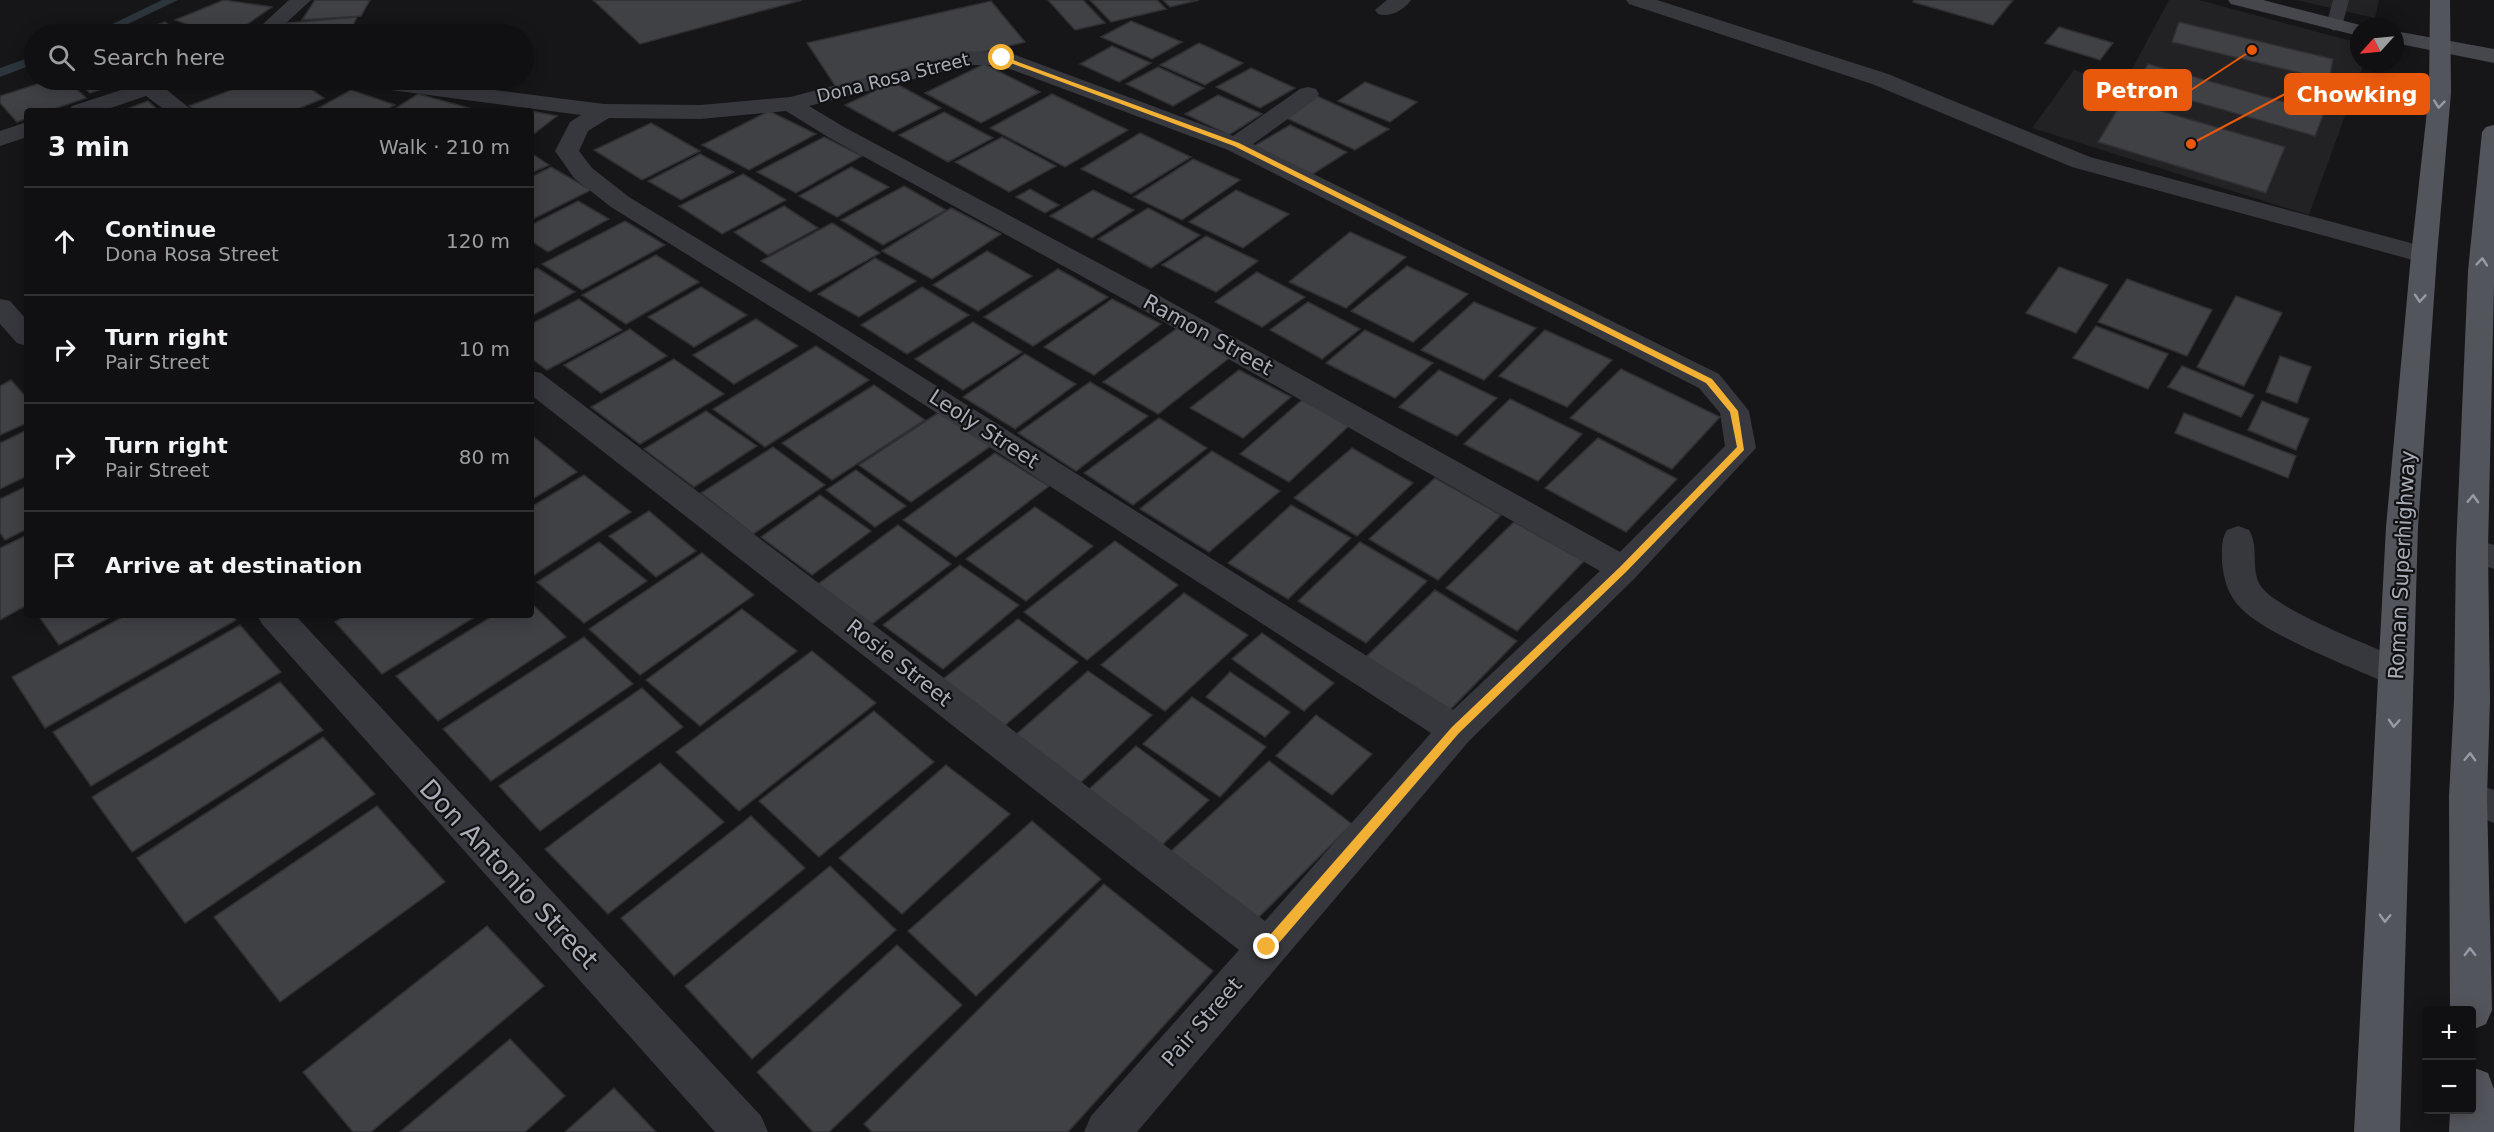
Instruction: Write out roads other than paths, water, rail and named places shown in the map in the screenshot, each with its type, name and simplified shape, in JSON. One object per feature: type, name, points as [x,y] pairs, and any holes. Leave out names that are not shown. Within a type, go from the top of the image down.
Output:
[{"type":"main road","points":[[2238,0],[2350,29]]},
{"type":"main road","name":"Roman Superhighway","points":[[2377,1132],[2403,527],[2424,255],[2440,93],[2440,0]]},
{"type":"main road","points":[[2404,39],[2494,56]]},
{"type":"main road","points":[[2471,1006],[2481,802],[2472,700],[2483,553],[2481,271],[2494,132]]},
{"type":"main road","points":[[2472,1114],[2472,1132]]},
{"type":"street","points":[[273,24],[301,0]]},
{"type":"street","points":[[1636,0],[1880,79],[2081,162],[2424,255]]},
{"type":"street","name":"Dona Rosa Street","points":[[444,90],[604,111],[701,112],[790,104],[969,58],[987,56],[1002,58],[1236,145],[1709,381]]},
{"type":"street","points":[[89,108],[140,90]]},
{"type":"street","points":[[153,90],[177,108]]},
{"type":"street","points":[[1236,145],[1308,94]]},
{"type":"street","name":"Ramon Street","points":[[790,104],[836,132],[1149,301],[1623,569]]},
{"type":"street","name":"Leoly Street","points":[[604,111],[578,127],[567,152],[583,173],[620,202],[831,332],[1456,730]]},
{"type":"street","points":[[0,139],[24,130]]},
{"type":"street","points":[[0,307],[24,334]]},
{"type":"street","name":"Pair Street","points":[[1107,1132],[1456,730],[1623,569],[1741,448],[1734,411],[1709,381]]},
{"type":"street","name":"Rosie Street","points":[[534,382],[1267,947]]},
{"type":"street","points":[[2238,538],[2239,578],[2249,597],[2291,623],[2396,672]]},
{"type":"street","name":"Don Antonio Street","points":[[277,618],[745,1132]]},
{"type":"lane","points":[[2334,26],[2341,0]]},
{"type":"waterway","points":[[120,24],[172,0]]},
{"type":"waterway","points":[[0,73],[24,64]]},
{"type":"place","name":"Petron","points":[[2252,50]]},
{"type":"place","name":"Chowking","points":[[2191,144]]}]
